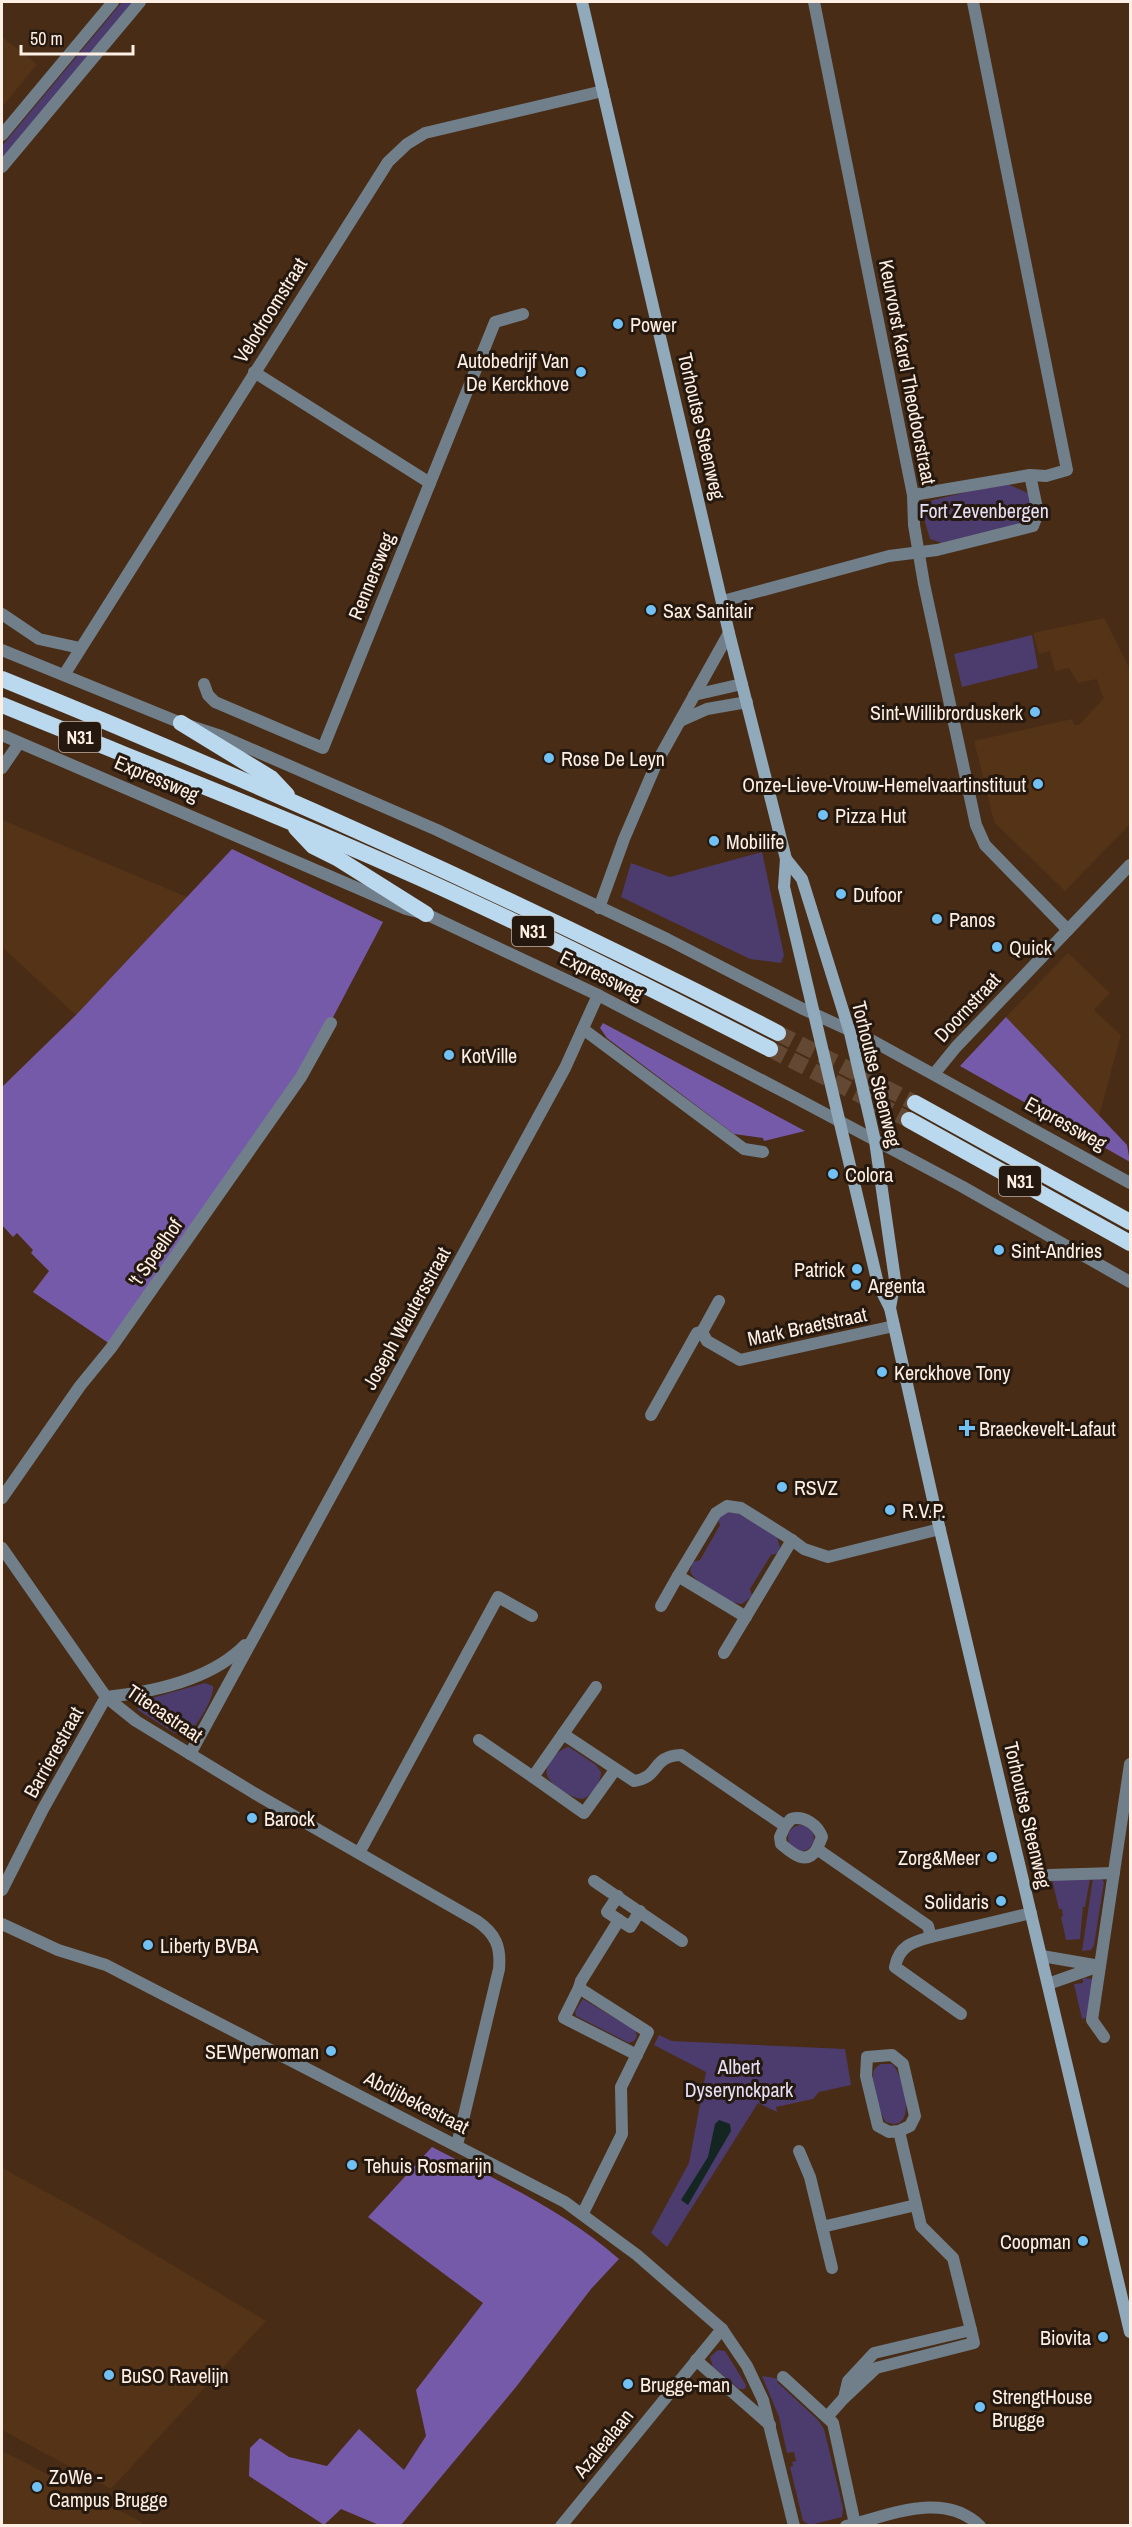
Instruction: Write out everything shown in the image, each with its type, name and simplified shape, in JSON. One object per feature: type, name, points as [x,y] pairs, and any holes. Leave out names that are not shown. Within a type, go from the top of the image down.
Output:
[{"type":"highway","name":"Expressweg","points":[[2,679],[184,753],[516,902],[778,1033]]},
{"type":"highway","name":"Expressweg","points":[[2,705],[291,823],[430,883],[640,983],[770,1049]]},
{"type":"highway","points":[[181,723],[271,778],[294,802]]},
{"type":"highway","points":[[291,823],[313,846],[337,858],[426,914]]},
{"type":"highway","name":"N31","points":[[915,1103],[1131,1221]]},
{"type":"highway","name":"N31","points":[[909,1120],[1131,1243]]},
{"type":"main road","name":"Torhoutse Steenweg","points":[[582,2],[729,633],[786,859],[784,887],[878,1284],[890,1308],[940,1529],[1131,2332]]},
{"type":"main road","name":"Torhoutse Steenweg","points":[[786,859],[802,879],[850,1032],[875,1141],[895,1280],[890,1308]]},
{"type":"street","points":[[2,135],[113,2]]},
{"type":"street","points":[[2,167],[140,2]]},
{"type":"street","name":"Keurvorst Karel Theodoorstraat","points":[[814,2],[913,495],[918,552],[980,837],[991,852],[1068,930]]},
{"type":"street","points":[[913,495],[1030,475],[1046,476],[1067,470],[973,2]]},
{"type":"street","name":"Velodroomstraat","points":[[64,675],[388,162],[407,144],[425,133],[603,91]]},
{"type":"street","points":[[254,372],[430,483],[441,462],[495,322],[523,314]]},
{"type":"street","points":[[723,601],[889,556],[937,550],[1033,526],[1038,513],[1030,475]]},
{"type":"street","name":"Rennersweg","points":[[204,684],[208,695],[215,702],[323,748],[430,483]]},
{"type":"street","points":[[2,614],[39,639],[80,648]]},
{"type":"street","points":[[599,908],[624,839],[657,762],[729,633]]},
{"type":"street","name":"Expressweg","points":[[2,650],[181,723],[221,736],[437,830],[667,939],[815,1015],[871,1040],[1131,1183]]},
{"type":"street","points":[[694,694],[742,684]]},
{"type":"street","points":[[680,721],[707,709],[747,702]]},
{"type":"street","name":"Expressweg","points":[[2,735],[405,909],[426,914],[598,995],[840,1121],[1131,1282]]},
{"type":"street","points":[[2,768],[19,742]]},
{"type":"street","name":"Doornstraat","points":[[933,1074],[963,1038],[1131,866]]},
{"type":"street","name":"Joseph Wautersstraat","points":[[190,1754],[571,1055],[598,995]]},
{"type":"street","name":"'t Speelhof","points":[[2,1498],[80,1386],[111,1348],[301,1077],[331,1023]]},
{"type":"street","points":[[583,1029],[744,1149],[763,1152]]},
{"type":"street","points":[[651,1415],[697,1333],[702,1332],[719,1301]]},
{"type":"street","name":"Mark Braetstraat","points":[[702,1332],[707,1341],[740,1360],[894,1326]]},
{"type":"street","points":[[661,1605],[716,1513],[727,1506],[741,1508],[804,1549],[828,1557],[940,1529]]},
{"type":"street","points":[[724,1653],[792,1540]]},
{"type":"street","name":"Titecastraat","points":[[2,1548],[106,1697],[136,1721],[477,1921],[497,1942],[500,1969],[457,2145]]},
{"type":"street","points":[[678,1576],[746,1617]]},
{"type":"street","points":[[359,1853],[498,1597],[532,1616]]},
{"type":"street","name":"Joseph Wautersstraat","points":[[106,1697],[134,1694],[211,1670],[238,1652],[260,1625]]},
{"type":"street","points":[[533,1777],[596,1687]]},
{"type":"street","name":"Barrierestraat","points":[[2,1890],[43,1809],[106,1697]]},
{"type":"street","points":[[563,1734],[634,1781],[650,1776],[661,1761],[669,1756],[681,1755],[785,1826]]},
{"type":"street","points":[[479,1740],[585,1813],[615,1770]]},
{"type":"street","points":[[1104,2037],[1092,2020],[1131,1764]]},
{"type":"street","points":[[796,1817],[805,1819],[816,1827],[822,1837],[813,1856],[798,1857],[789,1851],[780,1841],[785,1826],[796,1817]]},
{"type":"street","points":[[817,1849],[928,1926],[931,1937]]},
{"type":"street","points":[[1049,1875],[1114,1873]]},
{"type":"street","points":[[594,1881],[682,1941]]},
{"type":"street","points":[[618,1896],[608,1912],[619,1920],[630,1927],[640,1911]]},
{"type":"street","points":[[961,2014],[895,1967],[896,1958],[903,1948],[912,1942],[1031,1913]]},
{"type":"street","points":[[619,1920],[581,1981],[564,2018],[637,2055]]},
{"type":"street","name":"Abdijbekestraat","points":[[2,1924],[58,1950],[106,1965],[457,2145],[582,2213],[637,2255],[722,2329],[747,2366],[763,2400],[794,2526]]},
{"type":"street","points":[[1042,1956],[1100,1966]]},
{"type":"street","points":[[1048,1984],[1100,1966]]},
{"type":"street","points":[[579,1988],[648,2032],[621,2087],[621,2134],[582,2213]]},
{"type":"street","points":[[892,2055],[903,2064],[915,2116],[910,2126],[899,2131],[889,2132],[878,2126],[866,2076],[867,2057],[892,2055]]},
{"type":"street","points":[[826,2417],[844,2398],[848,2381],[873,2353],[971,2330],[954,2258],[921,2226],[899,2131]]},
{"type":"street","points":[[799,2151],[810,2177],[832,2268]]},
{"type":"street","points":[[822,2227],[916,2205]]},
{"type":"street","name":"Azalealaan","points":[[561,2526],[722,2329]]},
{"type":"street","points":[[696,2360],[770,2425]]},
{"type":"street","points":[[783,2377],[832,2423],[838,2446],[850,2525],[925,2507],[943,2506],[967,2515],[980,2526]]},
{"type":"shaded area","points":[[2,37],[37,64],[2,107]]},
{"type":"shaded area","name":"Onze-Lieve-Vrouw-Hemelvaartinstituut","points":[[1104,618],[1130,670],[1130,824],[1065,891],[994,822],[974,741],[1072,719],[1074,725],[1079,725],[1104,698],[1097,679],[1078,683],[1069,668],[1055,671],[1050,651],[1039,654],[1033,633]]},
{"type":"shaded area","points":[[2,820],[187,897],[76,1015],[2,947]]},
{"type":"shaded area","points":[[232,849],[383,922],[330,1023],[296,1078],[110,1344],[33,1292],[49,1271],[31,1253],[33,1250],[17,1233],[13,1237],[2,1225],[2,1087],[76,1015]]},
{"type":"shaded area","points":[[1068,953],[1110,993],[1094,1010],[1121,1035],[1099,1116],[1006,1017]]},
{"type":"shaded area","points":[[1006,1017],[1127,1145],[1130,1162],[960,1066]]},
{"type":"shaded area","points":[[603,1023],[805,1131],[764,1141],[763,1138],[734,1134],[607,1038],[600,1028]]},
{"type":"shaded area","points":[[432,2147],[553,2211],[598,2241],[619,2259],[591,2289],[516,2387],[401,2525],[379,2525],[341,2509],[324,2525],[249,2476],[250,2448],[260,2438],[289,2457],[327,2466],[359,2429],[404,2470],[426,2436],[416,2390],[483,2303],[368,2217]]},
{"type":"shaded area","name":"BuSO Ravelijn","points":[[2,2168],[90,2216],[266,2321],[111,2489],[2,2430]]},
{"type":"shaded area","name":"ZoWe - Campus Brugge","points":[[2,2451],[142,2522],[140,2525],[2,2525]]},
{"type":"green space","points":[[122,2],[134,2],[2,160],[2,146]]},
{"type":"green space","name":"Fort Zevenbergen","points":[[1005,483],[1030,494],[1032,510],[1029,517],[1022,523],[942,543],[930,539],[925,513],[933,500]]},
{"type":"green space","points":[[1032,635],[1038,668],[962,687],[954,654]]},
{"type":"green space","points":[[762,852],[784,955],[781,963],[750,959],[621,897],[631,863],[670,877]]},
{"type":"green space","points":[[725,1512],[738,1513],[777,1537],[780,1547],[778,1553],[771,1555],[750,1589],[752,1596],[742,1604],[713,1592],[698,1581],[690,1571],[693,1562],[700,1560],[720,1525],[718,1519]]},
{"type":"green space","points":[[205,1683],[213,1686],[211,1697],[200,1719],[187,1734],[174,1733],[138,1710],[137,1705],[141,1701]]},
{"type":"green space","points":[[569,1747],[596,1765],[601,1772],[595,1788],[583,1799],[562,1791],[552,1783],[547,1775],[553,1758],[561,1750]]},
{"type":"green space","points":[[801,1825],[810,1829],[814,1838],[810,1847],[801,1851],[792,1847],[788,1838],[792,1829]]},
{"type":"green space","points":[[1093,1878],[1101,1878],[1104,1882],[1094,1945],[1091,1950],[1082,1951]]},
{"type":"green space","points":[[1090,1879],[1085,1907],[1083,1907],[1080,1939],[1066,1940],[1061,1917],[1063,1916],[1062,1909],[1059,1909],[1052,1880]]},
{"type":"green space","points":[[1083,1978],[1093,1979],[1089,2017],[1082,2019],[1074,1984],[1083,1983]]},
{"type":"green space","points":[[583,1999],[635,2030],[637,2036],[634,2041],[629,2043],[576,2016],[575,2011]]},
{"type":"green space","name":"Albert Dyserynckpark","points":[[659,2035],[672,2041],[845,2049],[851,2085],[819,2092],[813,2099],[776,2107],[777,2112],[758,2103],[667,2247],[651,2233],[689,2163],[706,2072],[654,2045]]},
{"type":"green space","points":[[881,2064],[892,2064],[904,2090],[906,2112],[903,2120],[896,2124],[886,2122],[877,2099],[873,2073]]},
{"type":"green space","points":[[718,2350],[725,2351],[746,2385],[745,2389],[739,2389],[713,2367],[710,2357]]},
{"type":"green space","points":[[762,2376],[780,2379],[777,2382],[818,2420],[824,2429],[843,2508],[842,2517],[810,2525],[803,2521],[790,2467],[793,2466],[792,2462],[796,2461],[794,2452],[787,2453],[779,2417]]},
{"type":"water","points":[[719,2120],[730,2124],[731,2131],[688,2205],[681,2200],[708,2157],[715,2124]]},
{"type":"tunnel","points":[[778,1033],[915,1103]]},
{"type":"tunnel","points":[[770,1049],[909,1120]]},
{"type":"place","name":"Power","points":[[618,324]]},
{"type":"place","name":"Autobedrijf Van De Kerckhove","points":[[581,372]]},
{"type":"place","name":"Sax Sanitair","points":[[651,610]]},
{"type":"place","name":"Sint-Willibrorduskerk","points":[[1035,712]]},
{"type":"place","name":"Rose De Leyn","points":[[549,758]]},
{"type":"place","name":"Onze-Lieve-Vrouw-Hemelvaartinstituut","points":[[1038,784]]},
{"type":"place","name":"Pizza Hut","points":[[823,815]]},
{"type":"place","name":"Mobilife","points":[[714,841]]},
{"type":"place","name":"Dufoor","points":[[841,894]]},
{"type":"place","name":"Panos","points":[[937,919]]},
{"type":"place","name":"Quick","points":[[997,947]]},
{"type":"place","name":"KotVille","points":[[449,1055]]},
{"type":"place","name":"Colora","points":[[833,1174]]},
{"type":"place","name":"Sint-Andries","points":[[999,1250]]},
{"type":"place","name":"Patrick","points":[[857,1269]]},
{"type":"place","name":"Argenta","points":[[856,1285]]},
{"type":"place","name":"Kerckhove Tony","points":[[882,1372]]},
{"type":"place","name":"Braeckevelt-Lafaut","points":[[967,1428]]},
{"type":"place","name":"RSVZ","points":[[782,1487]]},
{"type":"place","name":"R.V.P.","points":[[890,1510]]},
{"type":"place","name":"Barock","points":[[252,1818]]},
{"type":"place","name":"Zorg&Meer","points":[[992,1857]]},
{"type":"place","name":"Solidaris","points":[[1001,1901]]},
{"type":"place","name":"Liberty BVBA","points":[[148,1945]]},
{"type":"place","name":"SEWperwoman","points":[[331,2051]]},
{"type":"place","name":"Tehuis Rosmarijn","points":[[352,2165]]},
{"type":"place","name":"Coopman","points":[[1083,2241]]},
{"type":"place","name":"Biovita","points":[[1103,2337]]},
{"type":"place","name":"BuSO Ravelijn","points":[[109,2375]]},
{"type":"place","name":"Brugge-man","points":[[628,2384]]},
{"type":"place","name":"StrengtHouse Brugge","points":[[980,2407]]},
{"type":"place","name":"ZoWe - Campus Brugge","points":[[37,2487]]}]
